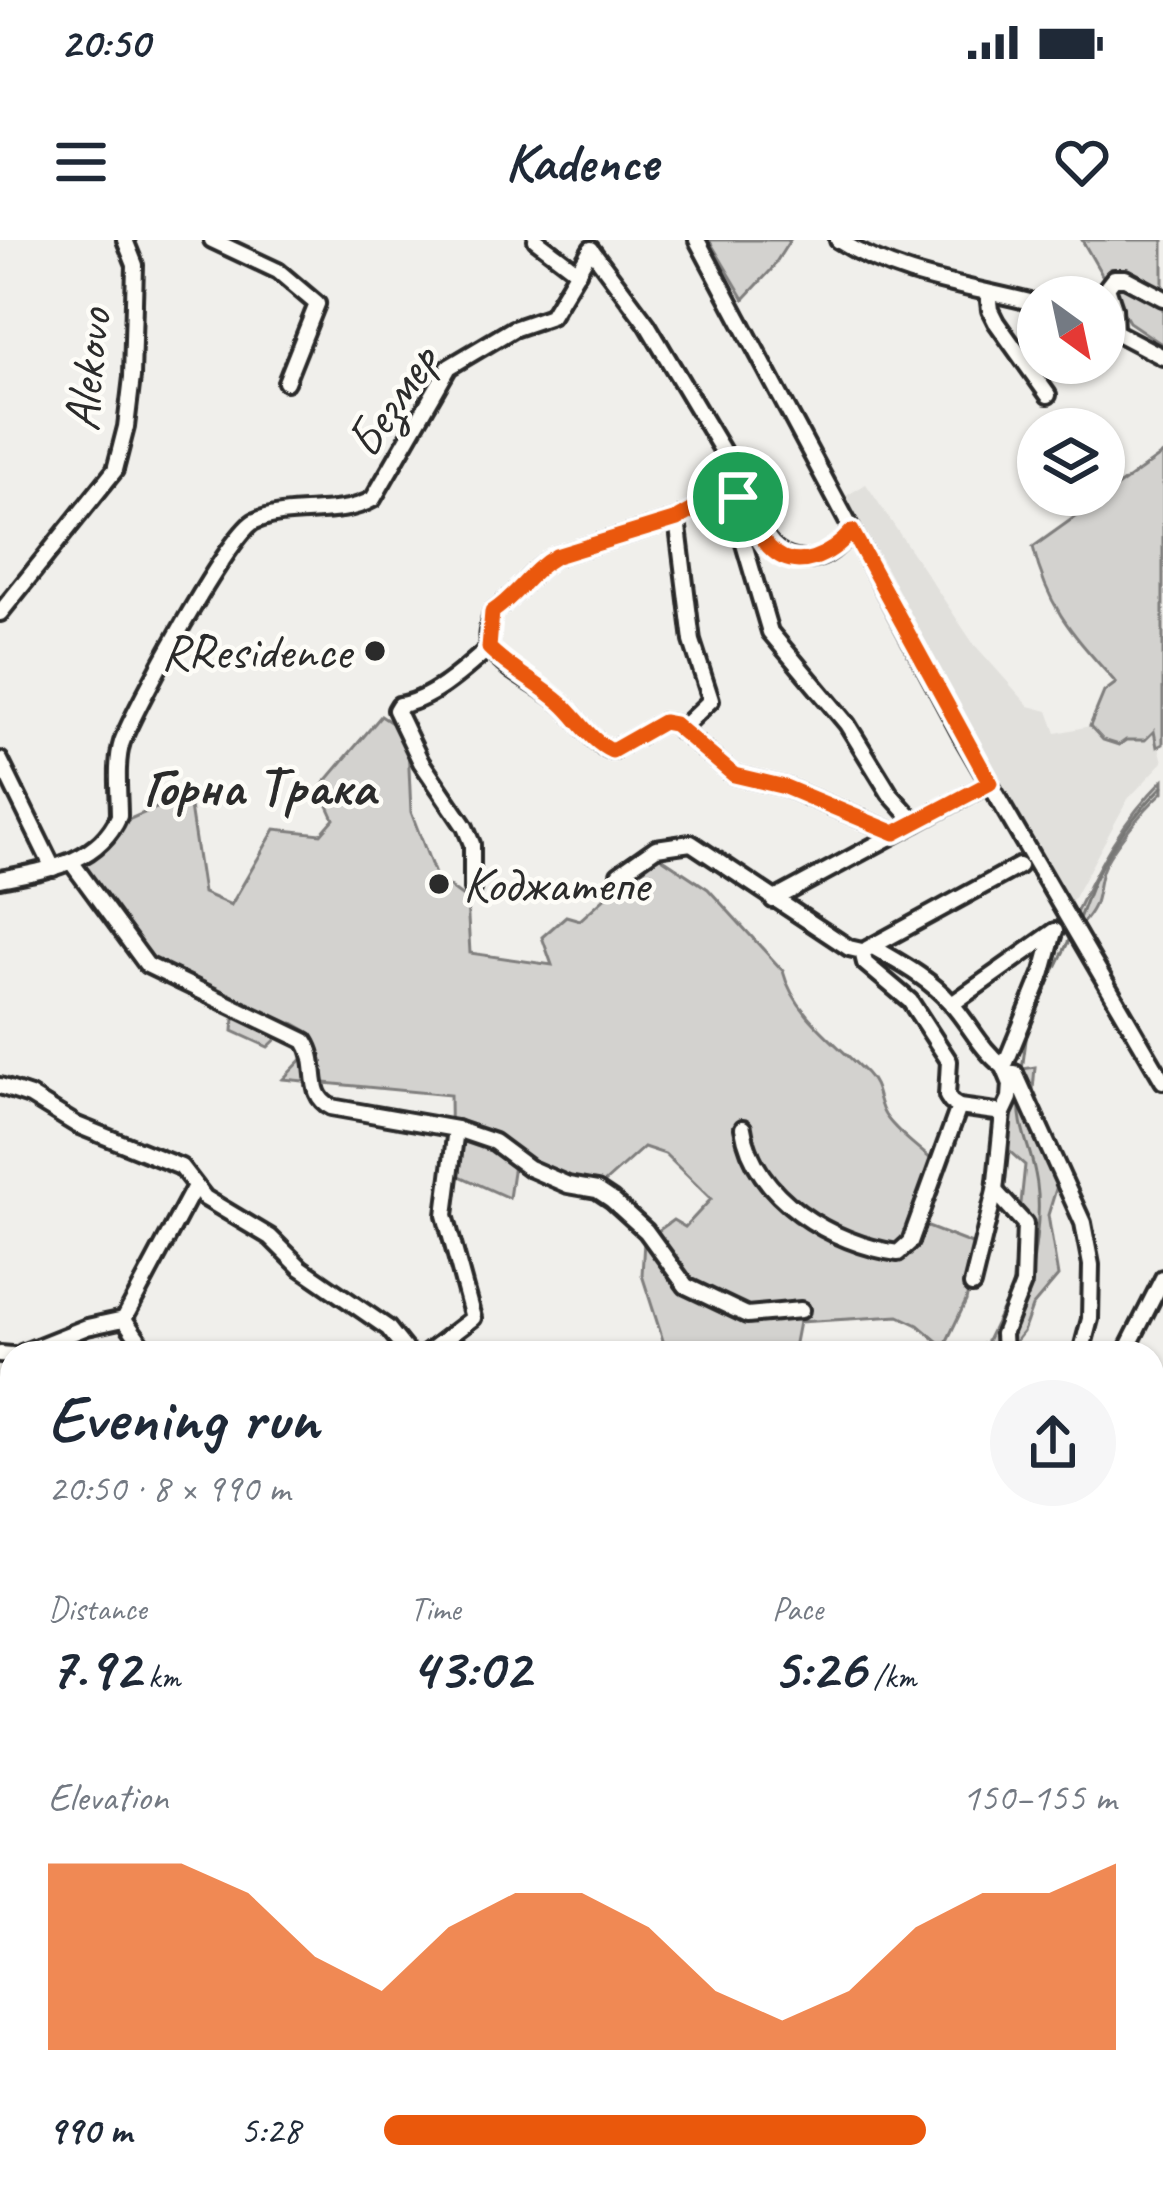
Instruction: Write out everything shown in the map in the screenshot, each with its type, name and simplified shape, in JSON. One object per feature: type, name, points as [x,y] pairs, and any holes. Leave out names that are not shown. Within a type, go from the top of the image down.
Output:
[{"type":"street","name":"Alekovo","points":[[0,614],[115,470],[132,377],[135,265],[125,240]]},
{"type":"street","points":[[212,240],[278,271],[317,304],[286,382]]},
{"type":"street","points":[[536,240],[578,272],[591,249],[630,300],[737,475],[734,510],[770,632],[847,724],[890,794],[916,823]]},
{"type":"street","points":[[697,240],[990,783],[1080,941],[1157,1058],[1163,1081]]},
{"type":"street","points":[[838,240],[914,276],[1017,299]]},
{"type":"street","name":"Безмер","points":[[72,863],[118,820],[123,740],[193,605],[243,531],[256,521],[357,506],[373,499],[449,367],[513,329],[550,316],[578,272]]},
{"type":"street","points":[[1125,278],[1163,298]]},
{"type":"street","points":[[988,292],[996,322],[1048,395]]},
{"type":"street","points":[[1125,337],[1163,357]]},
{"type":"street","points":[[472,889],[472,844],[465,827],[421,762],[396,710],[461,673],[489,648],[492,612],[512,599],[540,565],[677,519],[724,492],[738,497],[768,545],[789,558],[817,559],[852,531]]},
{"type":"street","points":[[677,519],[692,641],[711,700],[680,730]]},
{"type":"street","points":[[489,648],[562,704],[589,736],[612,751],[663,722],[680,730],[734,775],[785,787],[895,833]]},
{"type":"street","points":[[0,760],[53,868]]},
{"type":"street","points":[[772,899],[990,783]]},
{"type":"street","points":[[619,874],[656,848],[691,843],[849,948],[867,949],[928,980],[952,1004],[986,1053],[1006,1062],[1083,1222],[1091,1264],[1090,1319],[1084,1341]]},
{"type":"street","points":[[0,879],[72,863],[147,965],[305,1041],[314,1054],[319,1101],[331,1108],[456,1129],[494,1142],[529,1168],[568,1185],[597,1190],[612,1200],[646,1231],[686,1286],[747,1315],[801,1310]]},
{"type":"street","points":[[867,949],[1019,866]]},
{"type":"street","points":[[952,1004],[1069,921]]},
{"type":"street","points":[[972,1286],[995,1191],[1003,1113],[1011,1084],[1006,1062],[1054,932]]},
{"type":"street","points":[[867,949],[865,963],[910,1001],[949,1061],[947,1096],[959,1107],[1003,1113]]},
{"type":"street","points":[[0,1086],[30,1096],[77,1126],[181,1167],[205,1198],[269,1237],[301,1268],[388,1328],[398,1341]]},
{"type":"street","points":[[743,1128],[758,1170],[809,1224],[898,1253],[910,1242],[959,1107]]},
{"type":"street","points":[[443,1341],[473,1318],[446,1215],[456,1129]]},
{"type":"street","points":[[52,1341],[124,1319],[195,1186]]},
{"type":"street","points":[[995,1191],[1025,1224],[1023,1284],[1004,1341]]},
{"type":"street","points":[[1131,1341],[1163,1278]]},
{"type":"street","points":[[124,1319],[140,1341]]},
{"type":"shaded area","points":[[709,240],[790,240],[744,299]]},
{"type":"shaded area","points":[[1082,240],[1163,240],[1163,345],[1125,315],[1125,276],[1103,276]]},
{"type":"shaded area","points":[[1163,454],[1163,744],[1157,747],[1154,731],[1145,740],[1119,745],[1103,740],[1090,726],[1104,692],[1116,683],[1055,605],[1033,547],[1076,516],[1125,516],[1125,481]]},
{"type":"shaded area","points":[[866,484],[973,643],[1029,706],[1048,711],[1056,733],[1090,726],[1103,740],[1145,740],[1155,730],[1163,762],[1128,799],[1069,907],[919,647],[841,499]]},
{"type":"shaded area","points":[[381,716],[395,725],[408,746],[411,812],[436,877],[467,900],[470,953],[552,965],[542,937],[566,916],[580,920],[639,867],[660,857],[708,889],[783,971],[806,1014],[870,1078],[890,1121],[934,1162],[915,1222],[977,1246],[966,1301],[947,1341],[937,1341],[899,1316],[799,1322],[795,1341],[663,1341],[642,1275],[644,1241],[673,1220],[685,1227],[711,1199],[665,1154],[644,1147],[604,1183],[570,1178],[515,1158],[509,1198],[451,1172],[450,1095],[283,1079],[310,1051],[307,1031],[293,1023],[268,1047],[233,1031],[235,1005],[184,982],[127,937],[77,860],[109,831],[176,801],[190,807],[203,893],[231,905],[275,829],[321,834],[334,819],[320,788]]},
{"type":"shaded area","points":[[1163,780],[1163,792],[1110,855],[1093,907],[1080,926],[1075,915],[1103,860]]},
{"type":"shaded area","points":[[1035,1067],[1032,1101],[1060,1176],[1048,1215],[1058,1276],[1032,1307],[1016,1341],[987,1341],[1012,1289],[1025,1165],[1001,1144],[1011,1071]]},
{"type":"waterway","points":[[1076,925],[1108,854],[1163,786]]},
{"type":"waterway","points":[[1022,1070],[1028,1025],[1072,934]]},
{"type":"waterway","points":[[1020,1097],[1038,1200],[1030,1282]]},
{"type":"place","name":"RResidence","points":[[375,651]]},
{"type":"place","name":"Коджатепе","points":[[439,884]]},
{"type":"district","name":"Горна Трака","points":[[259,787]]},
{"type":"route","points":[[724,492],[738,497],[773,551],[789,558],[817,559],[852,531],[990,783],[895,833],[785,787],[734,775],[674,724],[663,722],[612,751],[602,747],[562,704],[489,648],[492,612],[512,599],[540,565],[677,519],[724,492]]}]
